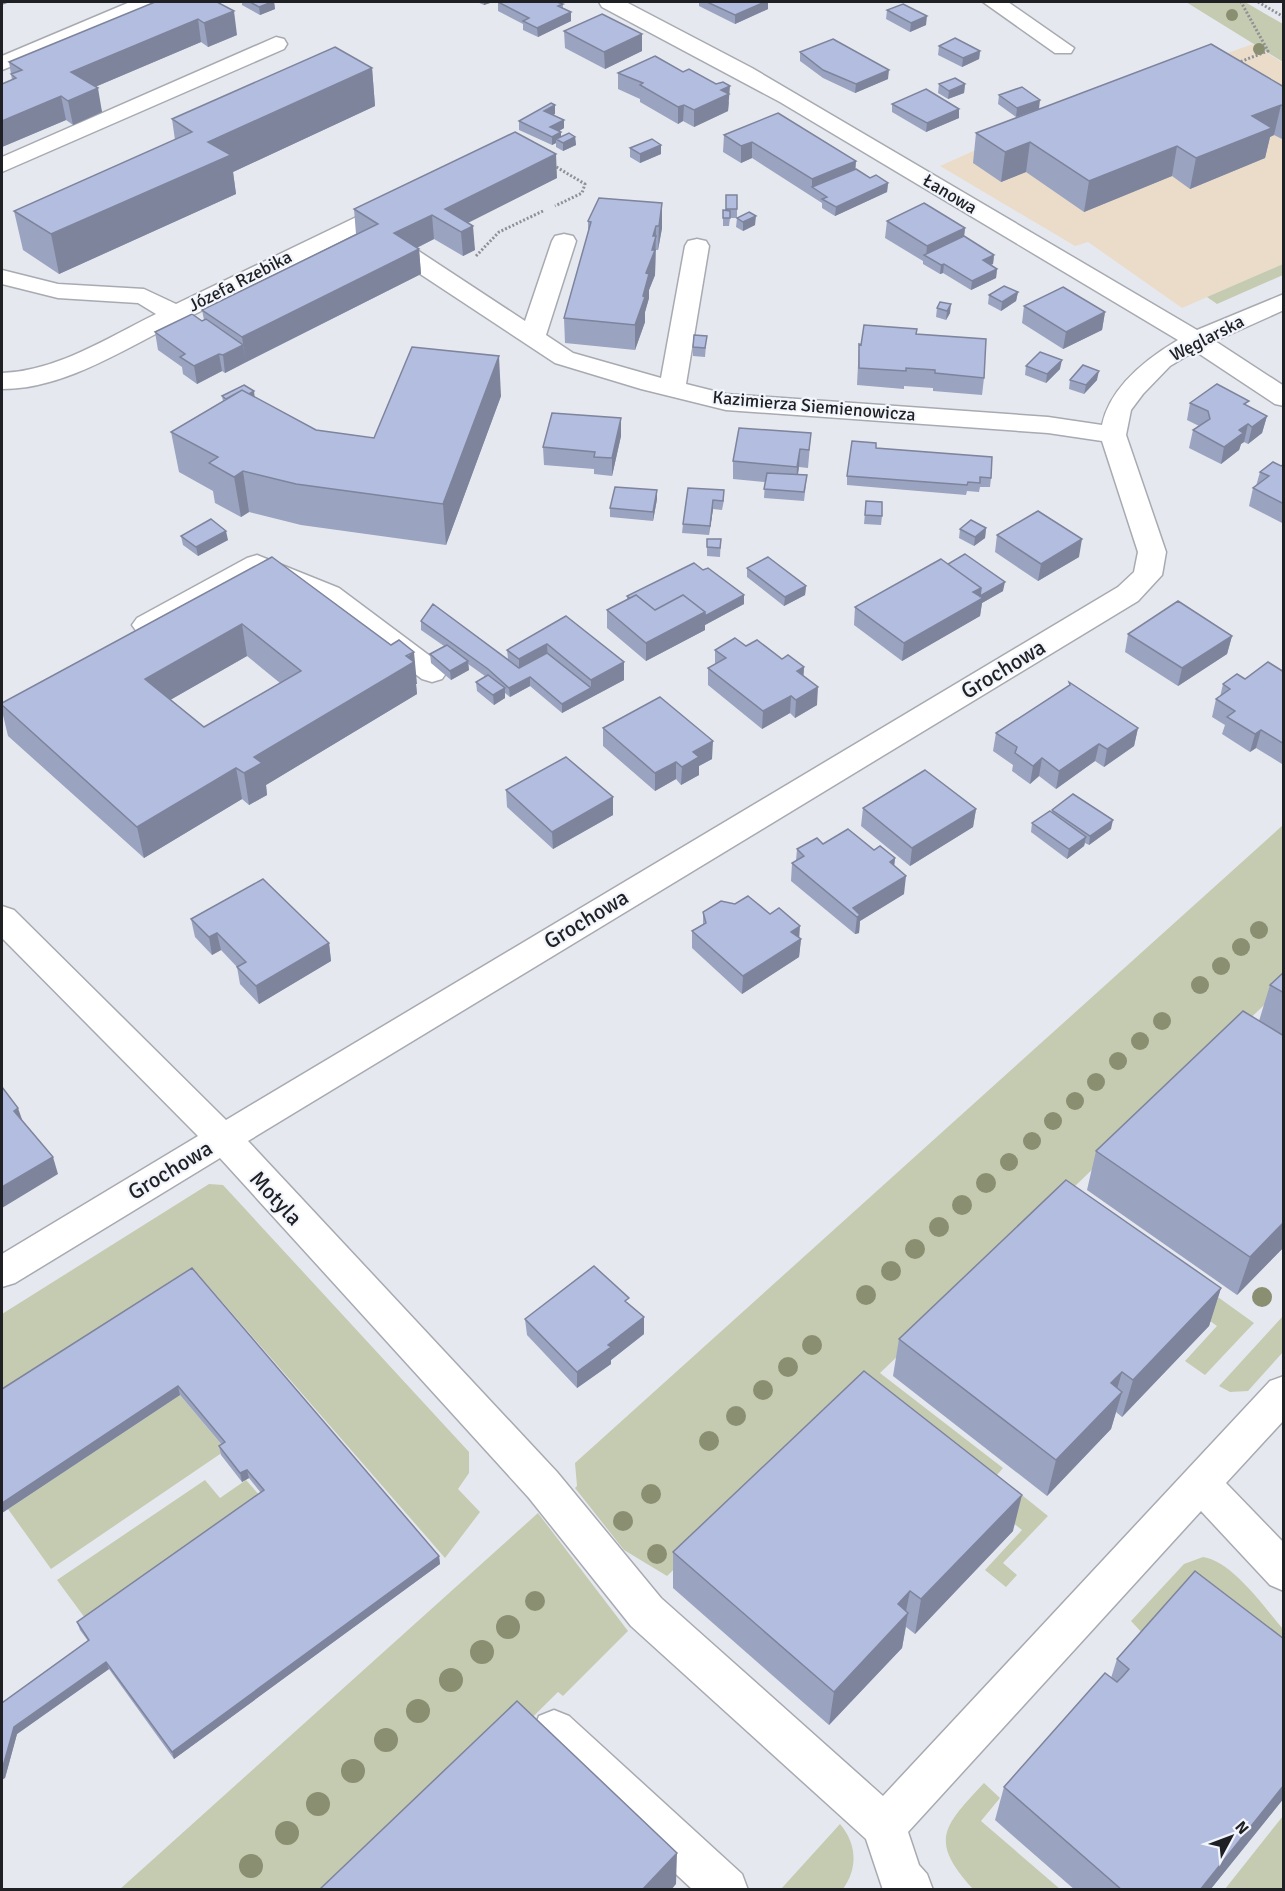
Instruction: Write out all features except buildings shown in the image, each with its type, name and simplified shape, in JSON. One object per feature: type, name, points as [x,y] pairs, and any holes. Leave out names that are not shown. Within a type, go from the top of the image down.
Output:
[{"type":"street","points":[[2,64],[121,15],[145,2]]},
{"type":"street","name":"Łanowa","points":[[610,2],[748,74],[1196,340],[1284,398]]},
{"type":"street","points":[[994,2],[1062,48]]},
{"type":"street","points":[[2,165],[276,44]]},
{"type":"street","name":"Józefa Rzebika","points":[[2,277],[58,291],[144,296],[175,314],[364,223]]},
{"type":"street","points":[[533,335],[564,241]]},
{"type":"street","points":[[672,388],[696,246]]},
{"type":"street","name":"Kazimierza Siemienowicza","points":[[405,254],[533,335],[564,358],[726,402],[1048,425],[1113,435]]},
{"type":"street","name":"Węglarska","points":[[1113,435],[1118,411],[1134,388],[1161,361],[1196,340],[1284,301]]},
{"type":"street","points":[[2,381],[24,381],[75,362],[175,314]]},
{"type":"street","name":"Grochowa","points":[[2,1272],[1128,594],[1148,575],[1152,552],[1113,435]]},
{"type":"street","points":[[124,638],[257,564],[329,595],[432,672]]},
{"type":"street","name":"Motyla","points":[[2,918],[223,1138],[543,1485],[646,1612],[884,1826]]},
{"type":"street","points":[[901,1886],[884,1826],[1284,1393]]},
{"type":"street","points":[[1201,1484],[1284,1572]]},
{"type":"street","points":[[554,1731],[726,1890]]},
{"type":"path","points":[[1231,65],[1268,51],[1241,2]]},
{"type":"path","points":[[1258,2],[1284,17]]},
{"type":"path","points":[[439,275],[481,254],[499,232],[582,194],[585,183],[549,163]]},
{"type":"shaded area","points":[[1253,44],[1283,63],[1283,264],[1182,308],[1088,242],[1075,246],[940,166],[1058,113]]},
{"type":"green space","points":[[1186,2],[1245,2],[1283,24],[1283,62]]},
{"type":"green space","points":[[1283,264],[1283,275],[1217,304],[1207,297]]},
{"type":"green space","points":[[1283,825],[1283,987],[1074,1187],[1190,1277],[1254,1323],[1205,1375],[1185,1361],[1217,1326],[1052,1208],[880,1373],[1003,1468],[997,1475],[1048,1516],[1003,1563],[1017,1575],[1006,1587],[985,1570],[1022,1530],[854,1398],[667,1576],[624,1550],[575,1488],[577,1486],[575,1463]]},
{"type":"green space","points":[[209,1184],[223,1185],[469,1452],[469,1473],[458,1489],[480,1512],[445,1558],[198,1274],[2,1399],[2,1314]]},
{"type":"green space","points":[[1283,1316],[1283,1352],[1248,1391],[1230,1392],[1219,1386]]},
{"type":"green space","points":[[180,1395],[226,1450],[51,1569],[8,1509]]},
{"type":"green space","points":[[205,1480],[220,1498],[246,1480],[261,1497],[85,1618],[57,1580]]},
{"type":"green space","points":[[538,1513],[628,1631],[563,1696],[558,1692],[359,1889],[119,1890]]},
{"type":"green space","points":[[1203,1557],[1214,1560],[1236,1576],[1283,1629],[1283,1674],[1144,1635],[1131,1621],[1184,1564]]},
{"type":"green space","points":[[984,1783],[1000,1798],[981,1821],[1060,1889],[973,1889],[959,1872],[950,1858],[946,1845],[947,1834],[959,1811]]},
{"type":"green space","points":[[1283,1816],[1283,1889],[1225,1889]]},
{"type":"green space","points":[[840,1824],[850,1840],[854,1856],[851,1873],[843,1889],[781,1889]]}]
